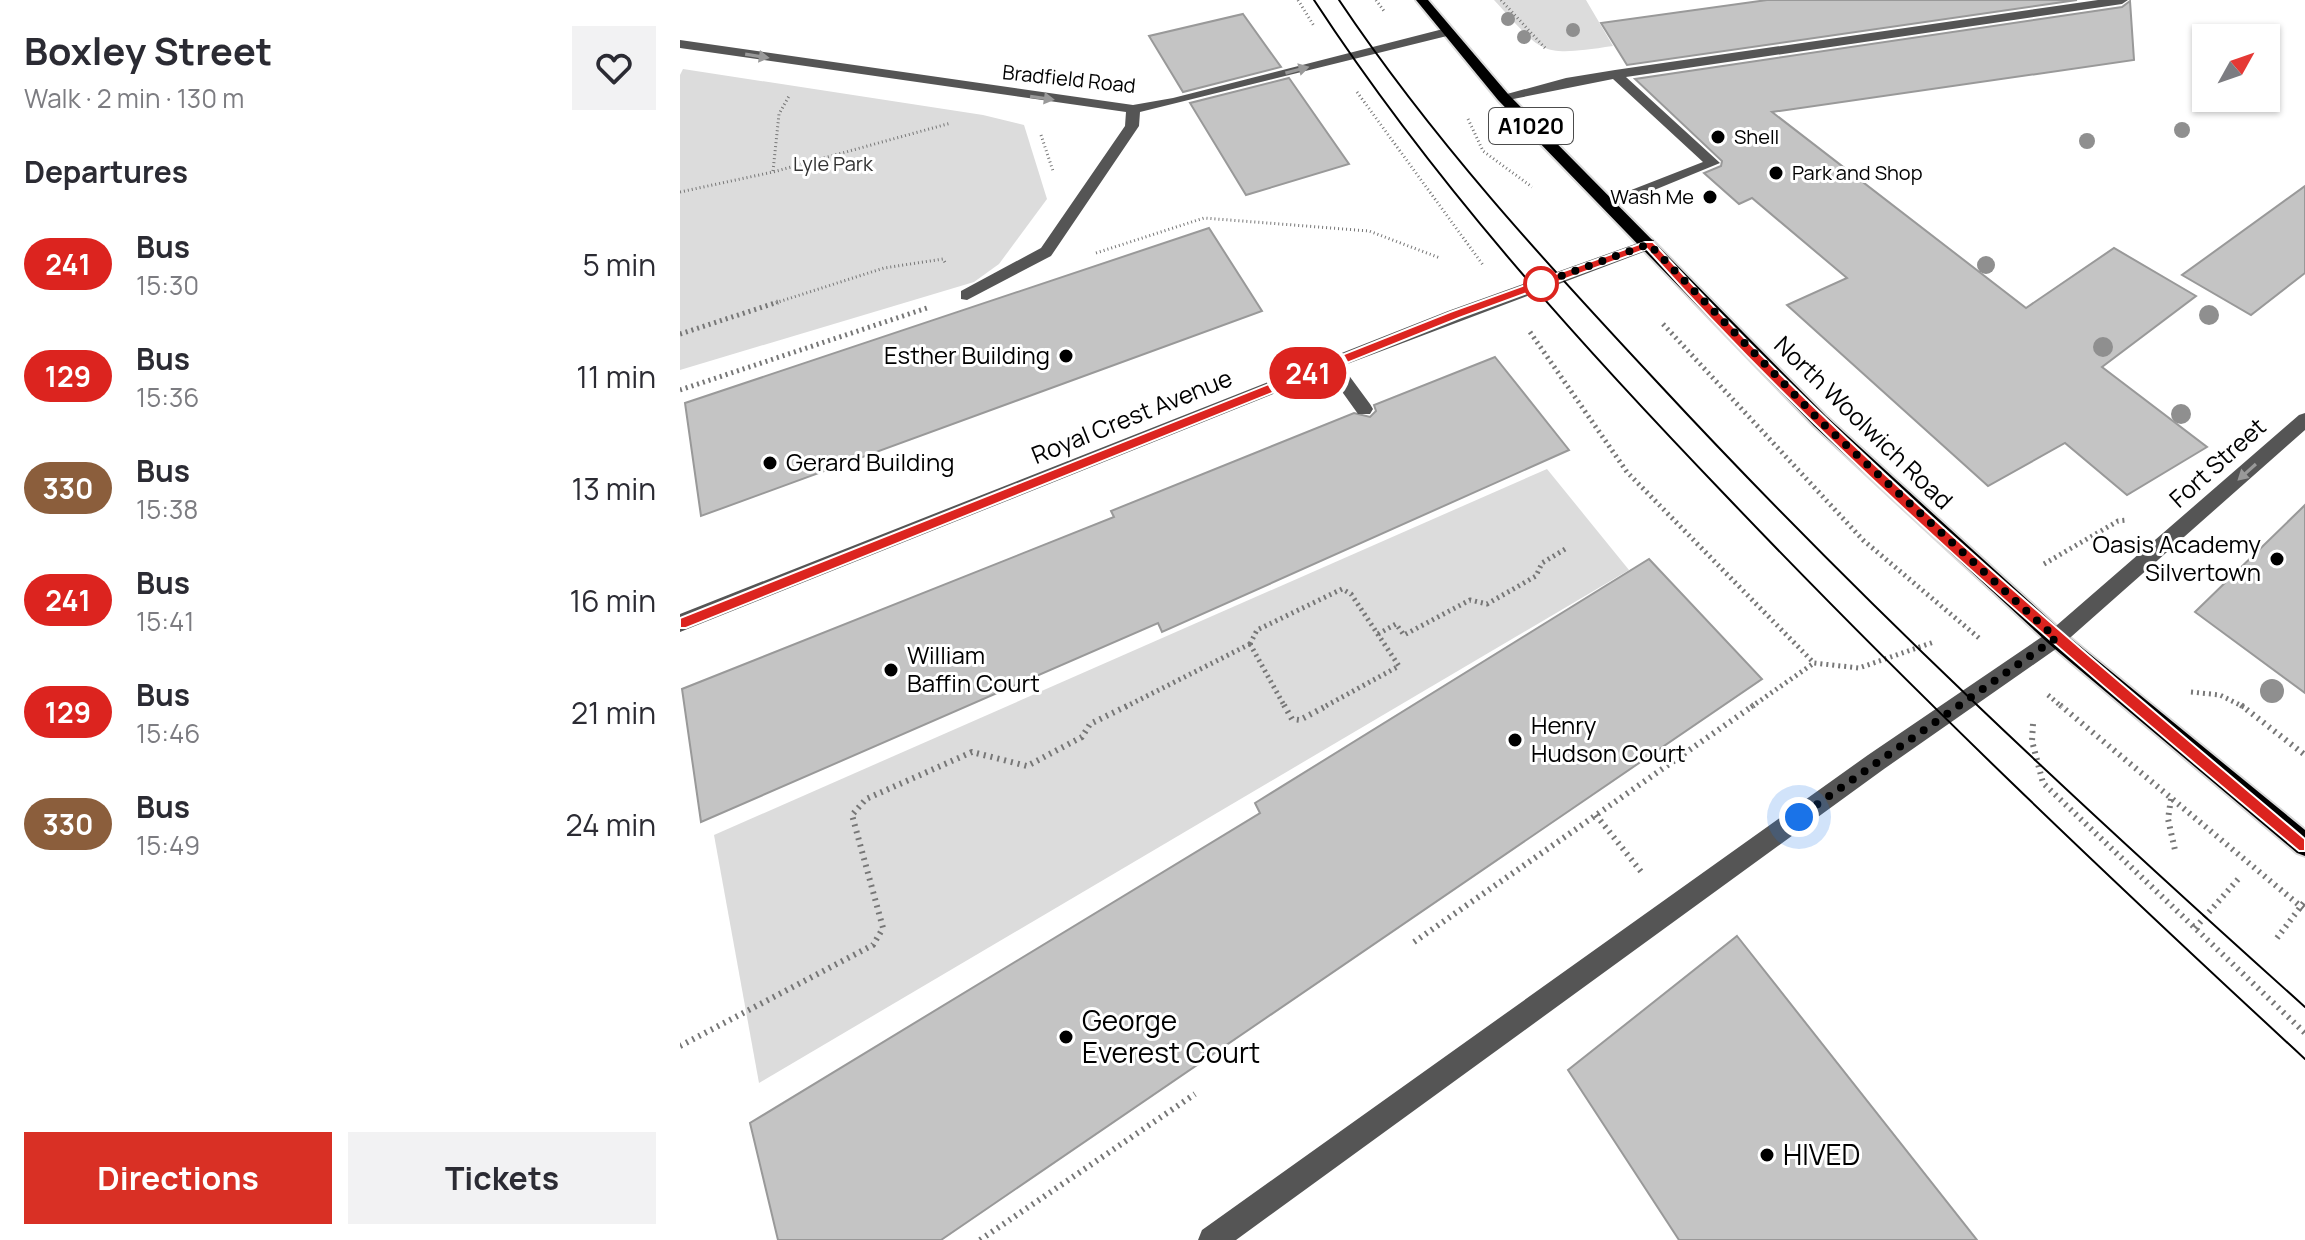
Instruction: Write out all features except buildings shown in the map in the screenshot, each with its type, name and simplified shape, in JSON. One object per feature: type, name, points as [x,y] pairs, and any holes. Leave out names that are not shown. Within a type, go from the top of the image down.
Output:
[{"type":"main road","name":"North Woolwich Road","points":[[1422,0],[1503,97],[1820,421],[2056,638],[2305,845]]},
{"type":"street","points":[[1503,97],[1615,74],[2122,0]]},
{"type":"street","name":"Bradfield Road","points":[[680,44],[1133,109],[1173,102],[1447,32]]},
{"type":"street","points":[[1608,204],[1713,163],[1615,74]]},
{"type":"street","points":[[967,295],[1046,252],[1132,126],[1133,109]]},
{"type":"street","name":"Royal Crest Avenue","points":[[680,623],[1332,364],[1649,244]]},
{"type":"street","points":[[1332,364],[1364,409]]},
{"type":"street","name":"Fort Street","points":[[1212,1240],[1876,762],[2056,638],[2305,420]]},
{"type":"path","points":[[1298,0],[1335,60],[1506,297],[1627,472],[1814,663],[1859,668],[1934,642]]},
{"type":"path","points":[[1501,0],[1551,53]]},
{"type":"path","points":[[773,172],[779,114],[795,84]]},
{"type":"path","points":[[680,192],[773,172],[953,123]]},
{"type":"path","points":[[1041,134],[1055,179]]},
{"type":"path","points":[[680,334],[884,268],[943,259]]},
{"type":"path","points":[[2044,564],[2104,528],[2129,519]]},
{"type":"path","points":[[1377,634],[1396,624],[1404,635],[1470,600],[1487,604],[1536,576],[1542,563],[1567,548]]},
{"type":"path","points":[[680,1046],[873,945],[883,928],[852,815],[866,799],[972,752],[1027,766],[1082,737],[1090,724],[1250,644],[1257,630],[1342,589],[1351,594],[1399,666],[1300,720],[1292,719],[1250,644]]},
{"type":"path","points":[[1414,942],[1814,663]]},
{"type":"path","points":[[2201,689],[2235,700],[2305,755]]},
{"type":"path","points":[[2033,724],[2032,741],[2043,783],[2305,1033]]},
{"type":"path","points":[[2171,799],[2168,819],[2175,850]]},
{"type":"path","points":[[1596,815],[1630,858]]},
{"type":"path","points":[[2195,928],[2240,877]]},
{"type":"path","points":[[2277,938],[2305,901]]},
{"type":"path","points":[[980,1240],[1195,1094]]},
{"type":"green space","points":[[1494,0],[1586,0],[1613,46],[1570,51],[1544,47],[1523,32]]},
{"type":"green space","name":"Lyle Park","points":[[683,69],[983,115],[1024,125],[1047,199],[999,264],[974,282],[680,370],[680,75]]},
{"type":"green space","points":[[1547,469],[1629,570],[759,1083],[714,835]]},
{"type":"tram line","points":[[1314,0],[1408,133],[1458,196],[1563,320],[1673,440],[1941,713],[2305,1059]]},
{"type":"tram line","points":[[1339,0],[1412,101],[1491,198],[1735,465],[1974,702],[2305,1007]]},
{"type":"bus line","name":"241","points":[[680,623],[1454,315],[1649,244],[1696,296],[1877,475],[2056,638],[2305,845]]},
{"type":"place","name":"Shell","points":[[1718,137]]},
{"type":"place","name":"Park and Shop","points":[[1776,173]]},
{"type":"place","name":"Wash Me","points":[[1710,197]]},
{"type":"place","name":"Esther Building","points":[[1066,356]]},
{"type":"place","name":"Gerard Building","points":[[770,463]]},
{"type":"place","name":"Oasis Academy Silvertown","points":[[2277,559]]},
{"type":"place","name":"William Baffin Court","points":[[891,670]]},
{"type":"place","name":"Henry Hudson Court","points":[[1515,740]]},
{"type":"place","name":"George Everest Court","points":[[1066,1037]]},
{"type":"place","name":"HIVED","points":[[1767,1155]]},
{"type":"route","points":[[1541,284],[1531,287],[1649,244],[1820,421],[2056,638],[1799,817]]}]
